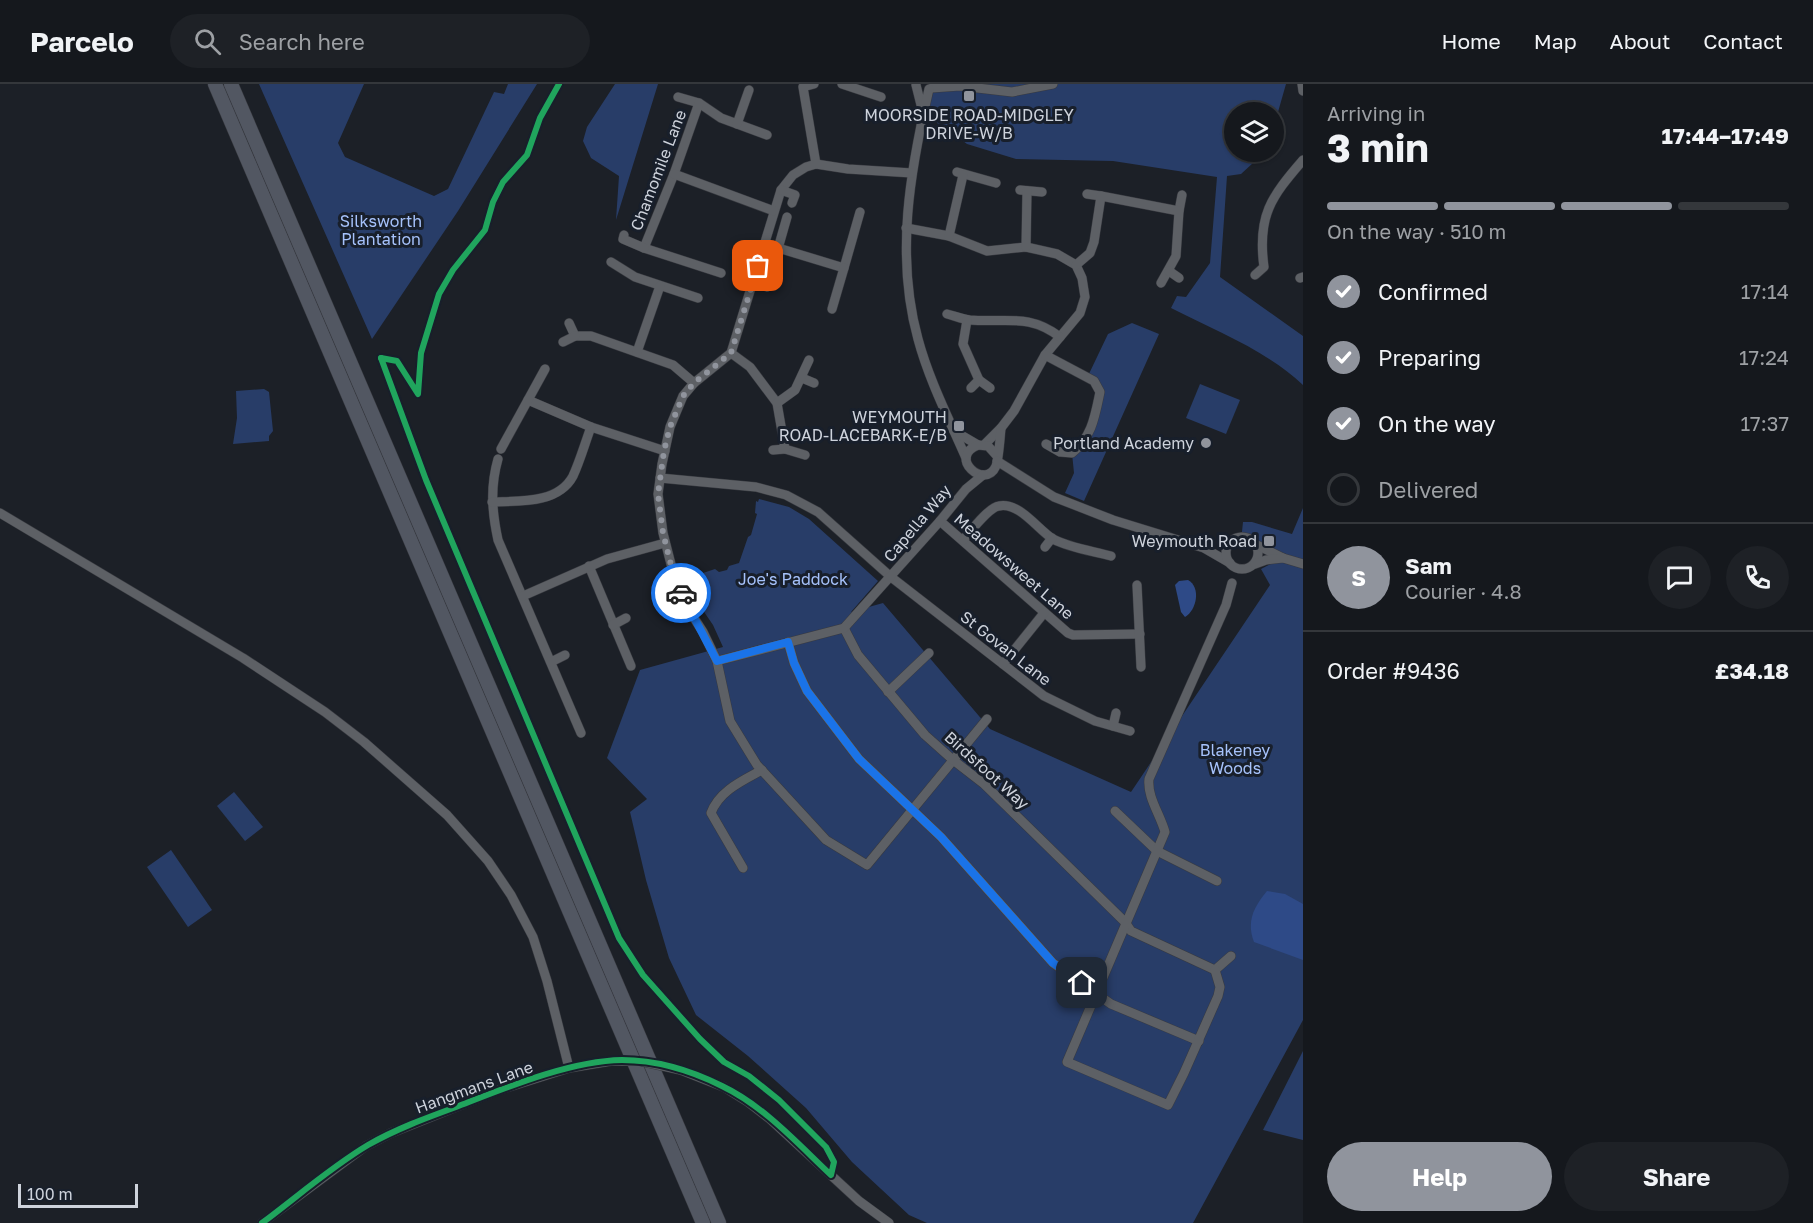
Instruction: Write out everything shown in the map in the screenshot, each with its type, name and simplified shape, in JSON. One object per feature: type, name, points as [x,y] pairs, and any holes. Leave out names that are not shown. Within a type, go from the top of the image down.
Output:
[{"type":"highway","points":[[216,84],[703,1223]]},
{"type":"highway","points":[[231,84],[719,1223]]},
{"type":"street","points":[[814,84],[802,86],[816,164]]},
{"type":"street","points":[[842,84],[881,97]]},
{"type":"street","points":[[916,85],[920,89],[958,85],[1012,92],[1048,87],[1053,84]]},
{"type":"street","points":[[1302,84],[1303,91]]},
{"type":"street","points":[[916,85],[923,116]]},
{"type":"street","points":[[932,87],[923,116],[912,174],[906,228],[907,282],[918,338],[932,381],[967,463],[975,473],[1019,476]]},
{"type":"street","points":[[737,124],[749,90]]},
{"type":"street","points":[[678,97],[699,103],[722,118],[768,135]]},
{"type":"street","name":"Chamomile Lane","points":[[644,248],[674,174],[699,103]]},
{"type":"street","points":[[1264,267],[1261,249],[1264,218],[1278,189],[1303,160]]},
{"type":"street","points":[[912,174],[816,164],[806,166],[793,175],[781,190],[731,353],[694,383],[683,396],[670,427],[658,494],[665,543],[673,573],[687,607],[703,632],[717,661],[730,721],[762,770],[826,840],[867,865],[987,718]]},
{"type":"street","points":[[949,236],[960,173],[996,183]]},
{"type":"street","points":[[674,174],[774,211]]},
{"type":"street","points":[[781,190],[795,195],[792,203]]},
{"type":"street","points":[[1026,247],[1024,190],[1042,192]]},
{"type":"street","points":[[1087,194],[1179,211]]},
{"type":"street","points":[[1161,283],[1169,271],[1177,248],[1182,195]]},
{"type":"street","points":[[1076,265],[1090,253],[1095,242],[1101,196]]},
{"type":"street","points":[[832,309],[860,212]]},
{"type":"street","points":[[767,287],[787,217]]},
{"type":"street","points":[[906,228],[949,236],[987,251],[1026,247],[1057,254],[1076,265],[1082,278],[1085,297],[1080,314],[1045,355],[1014,411],[1001,428],[981,445],[969,451],[967,463]]},
{"type":"street","name":"Chamomile Lane","points":[[624,235],[623,239],[644,248],[721,273]]},
{"type":"street","points":[[765,244],[844,268]]},
{"type":"street","points":[[611,262],[635,277],[698,298]]},
{"type":"street","points":[[1264,267],[1274,272]]},
{"type":"street","points":[[1255,275],[1264,267]]},
{"type":"street","points":[[1169,271],[1179,278]]},
{"type":"street","points":[[637,352],[660,286]]},
{"type":"street","points":[[947,314],[967,320],[1012,319],[1047,327],[1060,337]]},
{"type":"street","points":[[967,320],[963,344],[979,380],[990,388]]},
{"type":"street","points":[[569,323],[575,336]]},
{"type":"street","points":[[563,342],[575,336],[591,336],[673,365],[694,383]]},
{"type":"street","points":[[731,353],[750,367],[777,403],[785,449]]},
{"type":"street","points":[[1045,355],[1094,381],[1100,392],[1095,418],[1083,444],[1072,453],[1060,452],[1046,444]]},
{"type":"street","points":[[777,403],[795,390],[808,360]]},
{"type":"street","points":[[501,449],[545,369]]},
{"type":"street","points":[[802,378],[814,383]]},
{"type":"street","points":[[971,388],[979,380]]},
{"type":"street","points":[[528,400],[591,427],[664,451]]},
{"type":"street","points":[[492,502],[536,500],[556,494],[573,476],[591,427]]},
{"type":"street","points":[[986,474],[997,459],[1001,428]]},
{"type":"street","points":[[954,430],[981,445],[992,448],[997,459],[1019,476],[1054,497],[1113,520],[1204,548],[1235,568],[1244,569],[1266,560],[1283,558]]},
{"type":"street","points":[[772,450],[785,449],[805,455]]},
{"type":"street","points":[[1072,453],[1073,463]]},
{"type":"street","points":[[498,459],[492,478],[493,517],[498,540],[581,733]]},
{"type":"street","name":"Capella Way","points":[[966,489],[967,463]]},
{"type":"street","name":"Capella Way","points":[[844,628],[966,489],[986,474]]},
{"type":"street","name":"St Govan Lane","points":[[660,478],[756,487],[786,495],[818,512],[891,576],[1044,696],[1095,721],[1130,731]]},
{"type":"street","points":[[963,540],[992,509],[1002,505],[1015,509],[1052,538],[1068,545],[1112,556]]},
{"type":"street","points":[[0,513],[243,658],[326,712],[447,815],[488,861],[511,895],[533,937],[547,981],[569,1068]]},
{"type":"street","name":"Meadowsweet Lane","points":[[940,521],[1044,613],[1073,635],[1140,634]]},
{"type":"street","points":[[1204,548],[1230,543],[1242,537],[1250,539],[1255,544],[1283,558],[1303,564]]},
{"type":"street","points":[[1045,548],[1052,538]]},
{"type":"street","points":[[523,596],[607,559],[665,543]]},
{"type":"street","points":[[1230,543],[1226,555],[1230,564]]},
{"type":"street","points":[[1255,544],[1258,554],[1255,564]]},
{"type":"street","points":[[589,566],[630,666]]},
{"type":"street","points":[[1231,956],[1215,970],[1220,987],[1218,996],[1168,1105],[1067,1062],[1165,832],[1161,816],[1148,790],[1149,779],[1226,604],[1232,583]]},
{"type":"street","points":[[1137,585],[1141,666]]},
{"type":"street","points":[[1003,664],[1044,613]]},
{"type":"street","points":[[613,625],[626,618]]},
{"type":"street","points":[[717,661],[844,628]]},
{"type":"street","name":"Birdsfoot Way","points":[[844,628],[858,655],[925,735],[952,760],[984,784],[1125,922],[1131,931],[1215,970]]},
{"type":"street","points":[[788,642],[794,663],[807,691],[859,759],[941,837],[1053,963],[1112,1004],[1199,1041]]},
{"type":"street","points":[[888,692],[929,653]]},
{"type":"street","points":[[551,662],[565,655]]},
{"type":"street","points":[[1113,726],[1116,713]]},
{"type":"street","points":[[743,868],[711,813],[715,801],[731,788],[762,770]]},
{"type":"street","points":[[1116,811],[1157,851],[1217,881]]},
{"type":"street","name":"Hangmans Lane","points":[[262,1223],[366,1146],[391,1133],[496,1091],[569,1068],[611,1061],[640,1061],[681,1070],[724,1087],[748,1102],[777,1125],[860,1201],[889,1223]]},
{"type":"green space","name":"Silksworth Plantation","points":[[259,84],[364,84],[338,143],[345,157],[434,196],[448,189],[494,92],[504,94],[508,84],[537,84],[458,211],[372,339]]},
{"type":"green space","points":[[615,84],[658,84],[616,220],[619,176],[591,158],[583,141],[587,127]]},
{"type":"green space","points":[[956,84],[1286,84],[1281,102],[1224,102],[1224,162],[1254,162],[1241,174],[1227,176],[1220,277],[1303,336],[1303,385],[1257,351],[1171,308],[1177,296],[1186,297],[1210,263],[1217,177],[1113,161],[1016,159],[967,144],[943,126],[923,116],[929,89]]},
{"type":"green space","points":[[1132,323],[1159,334],[1084,501],[1065,493],[1074,473],[1072,453],[1083,444],[1100,392],[1087,378],[1108,334]]},
{"type":"green space","points":[[1200,384],[1240,400],[1226,434],[1186,418]]},
{"type":"green space","points":[[264,389],[269,392],[273,431],[269,436],[269,441],[233,444],[237,418],[236,391]]},
{"type":"green space","points":[[759,499],[789,507],[809,519],[878,581],[851,612],[883,603],[990,729],[1131,792],[1270,585],[1261,569],[1282,558],[1273,552],[1241,541],[1243,522],[1252,522],[1292,534],[1303,508],[1303,1020],[1193,1223],[927,1223],[909,1215],[852,1162],[806,1108],[748,1056],[696,1015],[669,958],[646,880],[630,812],[647,799],[607,758],[640,670],[723,647],[713,625],[696,600],[688,578],[715,569],[719,572],[727,570],[729,566],[739,563],[748,537],[751,535],[757,514],[755,513],[756,501],[758,502]]},
{"type":"green space","points":[[234,792],[263,827],[245,841],[217,806]]},
{"type":"green space","points":[[171,850],[212,910],[188,927],[147,867]]},
{"type":"green space","points":[[1303,1051],[1303,1140],[1263,1130]]},
{"type":"shaded area","points":[[1188,580],[1195,588],[1196,599],[1189,614],[1185,617],[1181,612],[1175,585],[1179,581]]},
{"type":"shaded area","points":[[1267,891],[1285,894],[1303,904],[1303,960],[1254,942],[1251,921],[1258,903]]},
{"type":"cycle path","points":[[381,358],[397,361],[418,394],[421,353],[439,294],[453,270],[485,230],[493,202],[503,182],[527,155],[540,118],[559,84]]},
{"type":"cycle path","points":[[262,1223],[341,1163],[389,1134],[516,1084],[559,1070],[602,1062],[622,1060],[648,1062],[674,1067],[710,1081],[752,1104],[793,1138],[831,1175],[834,1162],[826,1147],[779,1100],[749,1076],[724,1062],[700,1039],[643,975],[619,938],[426,480],[381,358]]},
{"type":"way so far","points":[[681,593],[665,543],[658,494],[664,451],[670,427],[683,396],[694,383],[731,353],[758,266]]},
{"type":"place","name":"MOORSIDE ROAD-MIDGLEY DRIVE-W/B","points":[[969,96]]},
{"type":"place","name":"WEYMOUTH ROAD-LACEBARK-E/B","points":[[959,426]]},
{"type":"place","name":"Portland Academy","points":[[1206,443]]},
{"type":"place","name":"Weymouth Road","points":[[1269,541]]},
{"type":"route","points":[[681,593],[717,661],[788,642],[794,663],[807,691],[859,759],[941,837],[1053,963],[1082,983]]},
{"type":"park label","name":"Joe's Paddock","points":[[793,579]]},
{"type":"park label","name":"Blakeney Woods","points":[[1235,759]]}]
